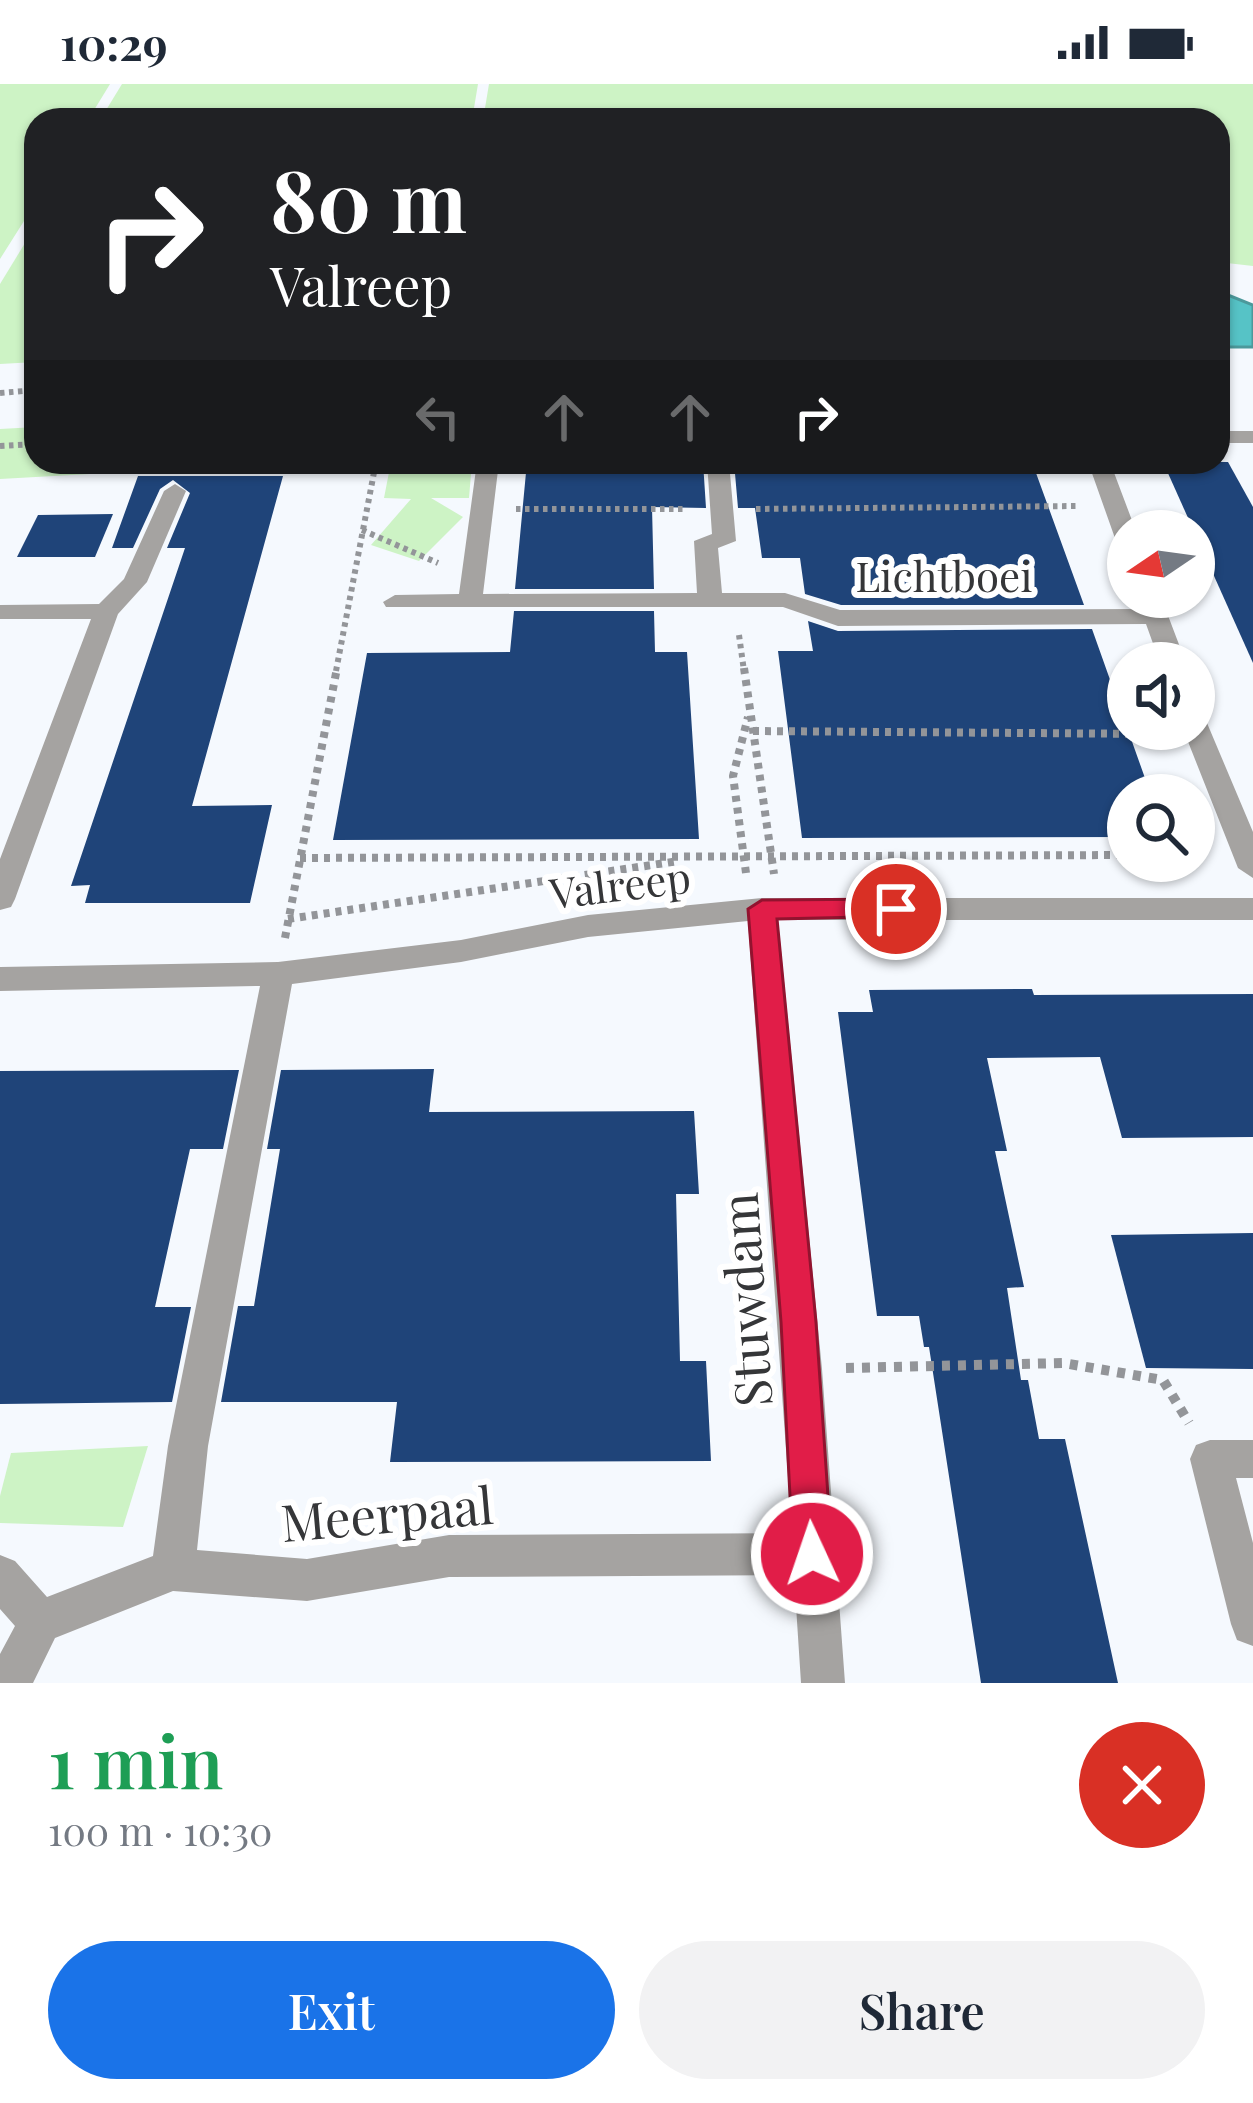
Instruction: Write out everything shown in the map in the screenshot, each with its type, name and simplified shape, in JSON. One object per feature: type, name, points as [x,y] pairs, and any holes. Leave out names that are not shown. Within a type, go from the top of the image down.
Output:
[{"type":"street","points":[[472,590],[487,474]]},
{"type":"street","points":[[719,474],[724,541],[706,541],[722,602]]},
{"type":"street","points":[[1103,474],[1116,510]]},
{"type":"street","points":[[0,899],[106,611],[135,582],[175,491]]},
{"type":"street","name":"Lichtboei","points":[[395,602],[472,590],[722,602],[784,600],[838,618],[1107,609]]},
{"type":"street","points":[[0,613],[106,611]]},
{"type":"street","points":[[1205,750],[1253,868]]},
{"type":"street","name":"Valreep","points":[[0,979],[278,974],[461,951],[588,926],[762,909],[1253,908]]},
{"type":"street","name":"Stuwdam","points":[[762,909],[802,1369],[823,1683]]},
{"type":"street","points":[[173,1570],[188,1446],[278,974]]},
{"type":"street","points":[[1253,1459],[1210,1459],[1253,1624]]},
{"type":"street","name":"Meerpaal","points":[[40,1622],[173,1570],[307,1580],[449,1556],[812,1554]]},
{"type":"street","points":[[0,1576],[40,1622],[9,1683]]},
{"type":"path","points":[[278,974],[374,474]]},
{"type":"path","points":[[483,509],[1114,506]]},
{"type":"path","points":[[362,530],[472,590]]},
{"type":"path","points":[[722,602],[766,776],[774,881],[762,909]]},
{"type":"path","points":[[749,716],[733,776],[747,881],[762,909]]},
{"type":"path","points":[[753,731],[1107,729]]},
{"type":"path","points":[[300,858],[1107,855]]},
{"type":"path","points":[[288,919],[710,857]]},
{"type":"path","points":[[802,1369],[1064,1363],[1162,1380],[1210,1459]]},
{"type":"green space","points":[[0,84],[110,84],[95,108],[24,108],[24,221],[0,259]]},
{"type":"green space","points":[[122,84],[478,84],[474,108],[107,108]]},
{"type":"green space","points":[[489,84],[1253,84],[1253,266],[1230,263],[1230,108],[485,108]]},
{"type":"green space","points":[[24,245],[24,363],[0,364],[0,284]]},
{"type":"green space","points":[[24,428],[24,474],[89,474],[0,479],[0,429]]},
{"type":"green space","points":[[389,474],[471,474],[469,498],[431,498],[463,517],[419,561],[371,545],[411,499],[384,498]]},
{"type":"green space","points":[[148,1446],[123,1527],[0,1523],[0,1496],[11,1453]]},
{"type":"water","points":[[1230,296],[1253,305],[1253,347],[1230,347]]},
{"type":"building","points":[[1230,466],[1253,507],[1253,663],[1215,578],[1215,510],[1184,510],[1168,474],[1230,474]]},
{"type":"building","points":[[526,474],[704,474],[706,508],[652,507],[654,589],[515,589]]},
{"type":"building","points":[[735,474],[1036,474],[1084,605],[841,605],[805,594],[800,558],[762,558],[755,508],[738,508]]},
{"type":"building","points":[[138,476],[283,476],[192,806],[272,805],[250,903],[85,903],[90,885],[71,886],[185,548],[167,548],[190,493],[173,480],[160,489],[133,548],[112,548]]},
{"type":"building","points":[[113,514],[95,557],[17,557],[38,515]]},
{"type":"building","points":[[514,611],[654,611],[655,652],[687,652],[699,839],[333,840],[367,653],[510,652]]},
{"type":"building","points":[[808,621],[838,631],[1092,629],[1107,671],[1107,750],[1135,750],[1144,774],[1107,774],[1107,837],[802,838],[778,651],[813,651]]},
{"type":"building","points":[[1032,989],[1034,995],[1253,994],[1253,1137],[1122,1138],[1100,1057],[987,1058],[1007,1151],[995,1151],[1024,1287],[1007,1288],[1021,1380],[1028,1380],[1039,1439],[1065,1439],[1118,1683],[981,1683],[929,1347],[924,1347],[919,1316],[877,1316],[838,1012],[873,1012],[869,990]]},
{"type":"building","points":[[434,1069],[429,1112],[694,1111],[699,1194],[676,1194],[680,1361],[706,1361],[711,1461],[390,1462],[397,1402],[221,1402],[238,1306],[254,1306],[280,1149],[267,1149],[281,1070]]},
{"type":"building","points":[[239,1070],[223,1149],[190,1149],[155,1307],[191,1307],[172,1402],[0,1404],[0,1071]]},
{"type":"building","points":[[1253,1233],[1253,1369],[1146,1368],[1111,1235]]},
{"type":"route","points":[[812,1554],[798,1322],[762,909],[896,909]]}]
